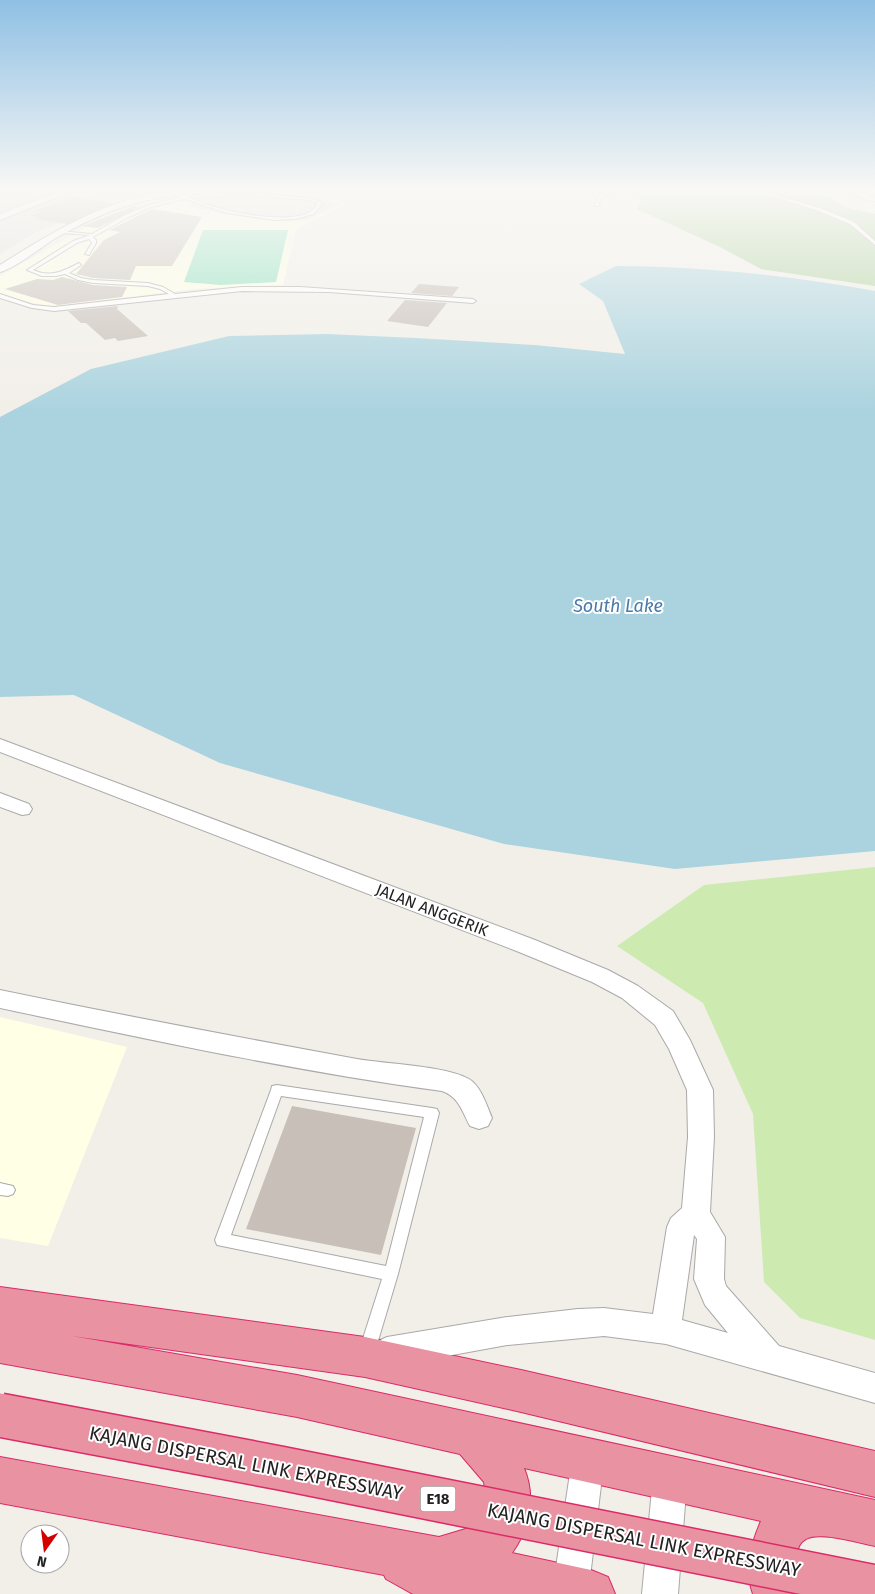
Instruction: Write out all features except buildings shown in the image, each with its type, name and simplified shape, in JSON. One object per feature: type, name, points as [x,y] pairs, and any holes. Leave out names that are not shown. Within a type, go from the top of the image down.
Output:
[{"type":"highway","points":[[0,1306],[365,1357],[521,1391],[875,1474]]},
{"type":"highway","points":[[0,1343],[297,1396],[863,1521]]},
{"type":"highway","name":"KAJANG DISPERSAL LINK EXPRESSWAY","points":[[0,1415],[280,1468],[875,1587]]},
{"type":"highway","points":[[449,1577],[467,1555],[491,1541],[504,1524],[510,1501],[508,1485],[502,1468],[489,1449],[470,1433]]},
{"type":"highway","points":[[0,1480],[383,1551],[449,1577],[577,1592]]},
{"type":"highway","points":[[777,1594],[773,1572],[773,1551],[778,1534],[783,1527],[792,1520],[812,1514],[863,1521]]},
{"type":"street","name":"JALAN ANGGERIK","points":[[0,745],[527,946],[600,976],[630,992],[664,1018],[681,1047],[700,1090],[701,1137],[696,1214]]},
{"type":"street","points":[[0,799],[22,809]]},
{"type":"street","points":[[0,999],[143,1029],[338,1066],[442,1082],[461,1087],[472,1100],[479,1118]]},
{"type":"street","points":[[666,1330],[681,1227],[696,1214],[711,1236],[709,1279],[715,1294],[770,1360]]},
{"type":"street","points":[[365,1357],[507,1331],[604,1322],[666,1330],[875,1388]]},
{"type":"street","points":[[577,1592],[588,1460]]},
{"type":"street","points":[[660,1594],[670,1478]]},
{"type":"lane","points":[[38,264],[29,270],[40,274],[67,274],[84,281],[149,283],[160,286],[174,295]]},
{"type":"lane","points":[[67,274],[79,264]]},
{"type":"lane","points":[[0,296],[32,306],[54,309],[216,290],[290,289],[473,301]]},
{"type":"lane","points":[[365,1357],[391,1274],[432,1113],[277,1090],[222,1240],[391,1274]]},
{"type":"shaded area","points":[[20,264],[288,264],[283,285],[194,289],[51,307],[0,295],[0,276]]},
{"type":"shaded area","points":[[0,1017],[127,1047],[48,1246],[0,1238]]},
{"type":"green space","points":[[190,264],[280,264],[276,282],[221,285],[184,282]]},
{"type":"green space","points":[[752,264],[875,264],[875,286],[761,269]]},
{"type":"green space","points":[[875,867],[875,1340],[800,1318],[764,1282],[753,1114],[703,1003],[617,946],[704,885]]},
{"type":"water","name":"South Lake","points":[[616,266],[682,268],[746,273],[810,280],[875,291],[875,851],[675,869],[504,844],[220,763],[74,695],[0,697],[0,417],[91,369],[229,336],[327,334],[416,338],[535,345],[625,354],[603,301],[579,284]]}]
